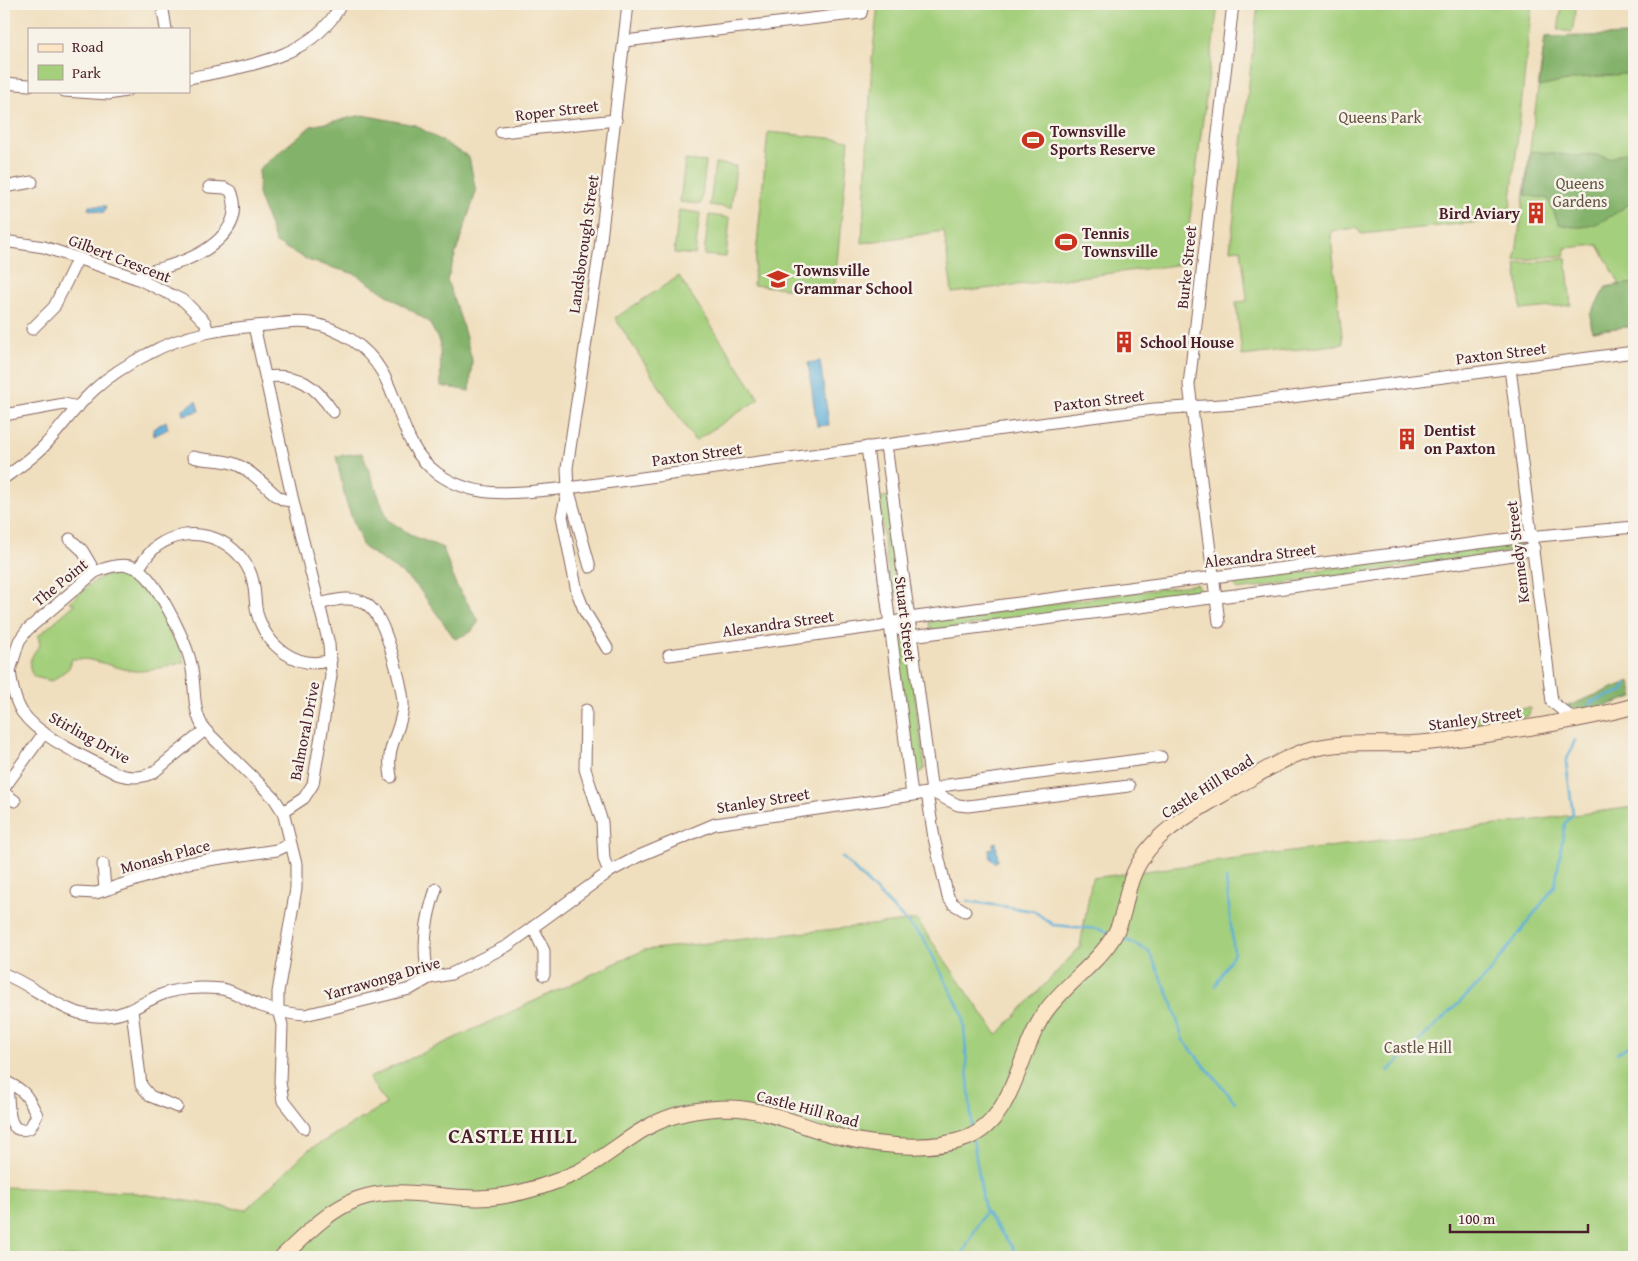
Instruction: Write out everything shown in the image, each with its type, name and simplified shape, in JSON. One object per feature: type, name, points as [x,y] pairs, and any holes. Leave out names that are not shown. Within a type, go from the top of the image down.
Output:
[{"type":"main road","name":"Stanley Street","points":[[1318,747],[1455,740],[1576,721],[1634,706]]},
{"type":"main road","name":"Castle Hill Road","points":[[282,1257],[329,1215],[346,1204],[363,1197],[405,1194],[464,1198],[500,1197],[561,1179],[581,1170],[656,1123],[674,1115],[702,1110],[748,1109],[774,1115],[829,1134],[886,1143],[927,1146],[968,1138],[987,1125],[1004,1103],[1037,1024],[1047,1010],[1101,953],[1117,931],[1138,862],[1150,848],[1162,835],[1190,814],[1287,758],[1318,747]]},
{"type":"street","points":[[162,4],[166,28]]},
{"type":"street","points":[[190,78],[254,64],[295,48],[323,28],[341,4]]},
{"type":"street","name":"Landsborough Street","points":[[590,568],[568,488],[567,467],[600,248],[628,4]]},
{"type":"street","name":"Burke Street","points":[[1219,622],[1189,385],[1233,4]]},
{"type":"street","points":[[624,41],[862,8]]},
{"type":"street","points":[[4,83],[28,85]]},
{"type":"street","points":[[79,92],[108,94],[120,92]]},
{"type":"street","name":"Roper Street","points":[[501,132],[616,120]]},
{"type":"street","points":[[4,187],[32,182]]},
{"type":"street","points":[[136,278],[150,270],[186,260],[220,240],[228,231],[234,215],[231,192],[225,188],[209,187]]},
{"type":"street","name":"Gilbert Crescent","points":[[4,241],[32,244],[136,278],[184,301],[205,322],[208,332]]},
{"type":"street","points":[[32,329],[54,307],[78,258]]},
{"type":"street","points":[[4,478],[44,447],[96,388],[149,353],[179,340],[208,332],[254,326],[310,323],[327,327],[354,340],[374,360],[389,384],[405,432],[414,447],[436,472],[448,480],[492,494],[568,488]]},
{"type":"street","name":"Balmoral Drive","points":[[254,326],[331,660],[331,676],[313,784],[304,798],[283,812]]},
{"type":"street","name":"Paxton Street","points":[[568,488],[1130,412],[1238,404],[1634,352]]},
{"type":"street","name":"Kennedy Street","points":[[1510,368],[1552,702],[1576,721]]},
{"type":"street","points":[[266,377],[283,375],[300,380],[316,389],[334,412]]},
{"type":"street","points":[[4,415],[64,404],[78,407]]},
{"type":"street","name":"Stuart Street","points":[[886,445],[909,618],[934,838],[948,896],[953,904],[965,911]]},
{"type":"street","name":"Stuart Street","points":[[867,448],[912,795]]},
{"type":"street","points":[[193,457],[207,461],[230,462],[240,465],[277,496],[284,500],[293,501]]},
{"type":"street","name":"Landsborough Street","points":[[568,488],[562,516],[577,592],[585,612],[606,648]]},
{"type":"street","name":"Alexandra Street","points":[[669,655],[891,624],[909,618],[1214,577],[1533,543],[1634,527]]},
{"type":"street","points":[[304,1128],[283,1100],[280,1082],[282,1025],[278,1010],[278,992],[296,889],[296,864],[283,812],[274,798],[205,730],[197,719],[191,661],[182,637],[151,582],[138,569],[150,552],[170,538],[197,534],[222,540],[241,557],[250,572],[255,590],[257,611],[263,630],[271,642],[284,652],[308,663],[320,664],[331,660]]},
{"type":"street","points":[[70,539],[82,550],[95,572]]},
{"type":"street","name":"Alexandra Street","points":[[911,636],[1513,555],[1533,543]]},
{"type":"street","name":"The Point","points":[[7,671],[19,641],[27,630],[95,572],[108,567],[126,565],[138,569]]},
{"type":"street","points":[[319,604],[338,599],[355,600],[370,607],[378,616],[401,683],[402,695],[401,718],[388,756],[390,777]]},
{"type":"street","points":[[891,624],[911,636]]},
{"type":"street","name":"Stirling Drive","points":[[7,671],[22,711],[44,733],[117,774],[135,778],[146,777],[205,730]]},
{"type":"street","points":[[586,710],[585,769],[602,822],[604,858],[609,872]]},
{"type":"street","points":[[4,788],[44,733]]},
{"type":"street","name":"Stanley Street","points":[[609,872],[639,856],[716,824],[930,792],[948,785],[1161,758]]},
{"type":"street","points":[[930,792],[958,805],[968,806],[1129,786]]},
{"type":"street","points":[[4,793],[15,801]]},
{"type":"street","name":"Monash Place","points":[[77,892],[96,893],[188,863],[277,850],[290,844]]},
{"type":"street","points":[[103,864],[105,890]]},
{"type":"street","name":"Yarrawonga Drive","points":[[4,974],[32,988],[54,1003],[79,1013],[104,1016],[132,1010],[158,996],[178,990],[197,988],[225,989],[262,1006],[289,1014],[305,1015],[324,1012],[410,988],[429,978],[451,974],[507,946],[609,872]]},
{"type":"street","points":[[429,978],[425,964],[428,910],[436,889]]},
{"type":"street","points":[[533,927],[544,951],[544,975]]},
{"type":"street","points":[[132,1010],[141,1085],[150,1096],[177,1107]]},
{"type":"green space","name":"Townsville Sports Reserve","points":[[878,4],[1218,4],[1184,264],[952,293],[944,231],[862,243],[872,60]]},
{"type":"green space","name":"Queens Park","points":[[1258,4],[1532,4],[1509,219],[1361,234],[1357,228],[1332,231],[1331,238],[1343,344],[1242,356],[1236,302],[1247,301],[1247,297],[1241,249],[1230,250]]},
{"type":"green space","points":[[1562,4],[1577,4],[1572,32],[1558,30]]},
{"type":"green space","name":"Queens Gardens","points":[[1634,35],[1634,326],[1592,331],[1590,315],[1606,287],[1620,284],[1598,245],[1565,248],[1565,255],[1515,261],[1545,37]]},
{"type":"green space","points":[[1634,35],[1634,73],[1581,78],[1539,87],[1545,37]]},
{"type":"green space","points":[[363,115],[415,125],[469,157],[476,192],[447,280],[472,360],[470,391],[441,386],[440,343],[429,322],[355,274],[310,261],[276,243],[258,194],[259,169],[311,126]]},
{"type":"green space","points":[[768,132],[849,140],[834,293],[753,285]]},
{"type":"green space","points":[[1634,149],[1634,201],[1599,223],[1581,227],[1559,224],[1548,199],[1525,195],[1531,151],[1577,156],[1591,154],[1610,158]]},
{"type":"green space","points":[[685,160],[706,162],[701,204],[680,202]]},
{"type":"green space","points":[[715,163],[736,166],[731,208],[710,205]]},
{"type":"green space","points":[[679,210],[700,213],[695,255],[674,253]]},
{"type":"green space","points":[[709,215],[730,218],[726,257],[704,255]]},
{"type":"green space","points":[[1566,258],[1571,305],[1521,310],[1516,264]]},
{"type":"green space","points":[[679,276],[759,399],[695,441],[615,318]]},
{"type":"green space","points":[[1634,283],[1634,326],[1592,331],[1590,315],[1606,287]]},
{"type":"green space","points":[[362,453],[388,520],[413,536],[443,548],[456,585],[479,621],[471,632],[455,639],[417,586],[363,547],[346,502],[336,456]]},
{"type":"green space","points":[[888,496],[901,593],[896,596],[891,593],[878,498]]},
{"type":"green space","points":[[1510,544],[1525,546],[1516,551],[1238,590],[1235,587],[1236,584],[1244,580]]},
{"type":"green space","points":[[121,572],[134,575],[145,583],[178,637],[184,662],[134,671],[96,661],[72,659],[69,668],[52,681],[34,677],[30,664],[32,656],[40,645],[38,636],[75,604],[70,602],[93,582],[112,573]]},
{"type":"green space","points":[[1197,584],[1200,590],[1193,595],[930,631],[929,620]]},
{"type":"green space","points":[[901,639],[907,641],[925,768],[920,773],[913,770],[897,644]]},
{"type":"green space","points":[[1630,681],[1634,697],[1575,715],[1563,708]]},
{"type":"green space","points":[[1531,709],[1528,716],[1514,721],[1514,725],[1477,727],[1476,716]]},
{"type":"green space","name":"Castle Hill","points":[[1634,807],[1634,1257],[4,1257],[4,1187],[129,1192],[246,1210],[307,1151],[386,1104],[369,1078],[644,950],[917,920],[997,1035],[1080,947],[1092,878]]},
{"type":"water","points":[[89,206],[106,206],[104,213],[88,209]]},
{"type":"water","points":[[820,361],[829,425],[817,426],[808,363]]},
{"type":"water","points":[[196,401],[199,411],[184,415],[182,410]]},
{"type":"water","points":[[166,421],[168,429],[154,436],[153,429]]},
{"type":"water","points":[[996,842],[998,861],[994,862],[990,858],[989,849],[993,848],[993,843]]},
{"type":"waterway","points":[[1587,711],[1591,702],[1623,691],[1626,684]]},
{"type":"waterway","points":[[1387,1072],[1486,977],[1555,886],[1565,823],[1573,814],[1566,762],[1575,740]]},
{"type":"waterway","points":[[842,857],[924,939],[963,1015],[972,1129]]},
{"type":"waterway","points":[[1215,986],[1234,953],[1226,879]]},
{"type":"waterway","points":[[967,901],[1034,911],[1053,925],[1098,929],[1110,933]]},
{"type":"waterway","points":[[1120,937],[1149,951],[1173,1005],[1183,1040],[1235,1102]]},
{"type":"waterway","points":[[1617,1053],[1634,1043]]},
{"type":"waterway","points":[[973,1140],[985,1211],[1013,1248],[1017,1257]]},
{"type":"waterway","points":[[961,1257],[985,1211]]},
{"type":"place","name":"Townsville Sports Reserve","points":[[1033,140]]},
{"type":"place","name":"Bird Aviary","points":[[1536,213]]},
{"type":"place","name":"Tennis Townsville","points":[[1066,242]]},
{"type":"place","name":"Townsville Grammar School","points":[[778,279]]},
{"type":"place","name":"School House","points":[[1124,342]]},
{"type":"place","name":"Dentist on Paxton","points":[[1407,439]]},
{"type":"district","name":"CASTLE HILL","points":[[513,1135]]}]
